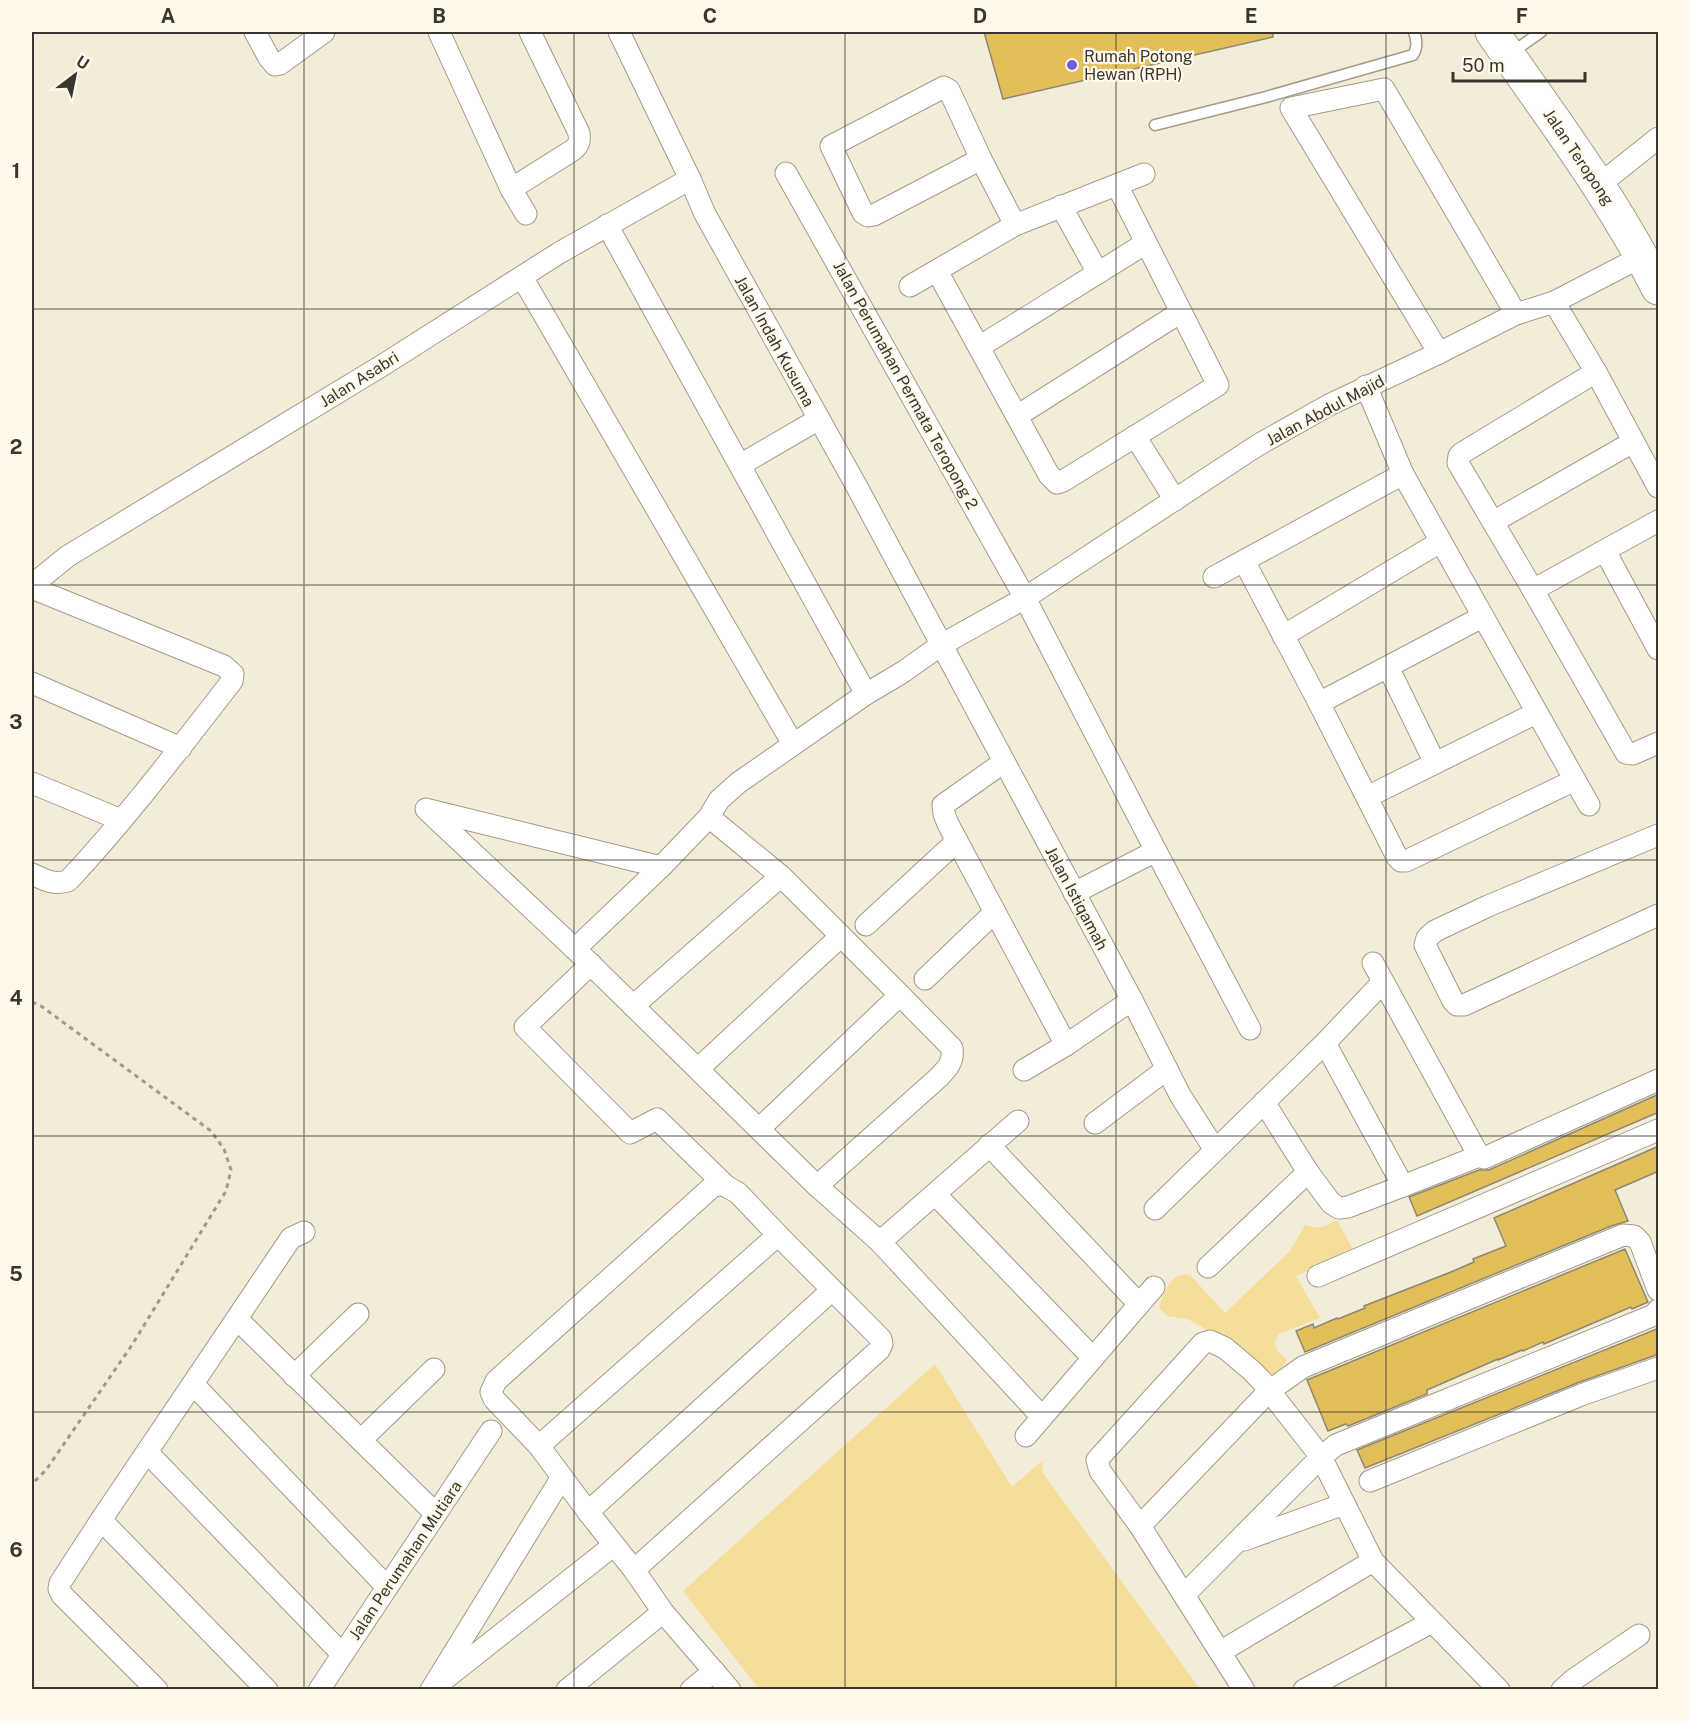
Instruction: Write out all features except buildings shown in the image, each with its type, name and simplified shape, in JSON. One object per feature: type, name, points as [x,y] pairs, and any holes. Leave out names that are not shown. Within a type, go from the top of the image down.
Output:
[{"type":"main road","name":"Jalan Teropong","points":[[1500,43],[1599,185],[1659,288]]},
{"type":"street","points":[[255,32],[269,58],[275,64],[280,64],[324,32]]},
{"type":"street","points":[[440,32],[511,189],[526,214]]},
{"type":"street","points":[[511,189],[573,150],[579,145],[580,140],[530,32]]},
{"type":"street","name":"Jalan Indah Kusuma","points":[[619,32],[705,213],[941,645]]},
{"type":"street","points":[[981,159],[874,215],[868,216],[863,213],[831,146],[944,87],[949,90],[1015,225]]},
{"type":"street","points":[[1439,353],[1291,108],[1384,89],[1516,314]]},
{"type":"street","points":[[1599,185],[1659,138]]},
{"type":"street","name":"Jalan Perumahan Permata Teropong 2","points":[[786,173],[1025,598],[1250,1029]]},
{"type":"street","points":[[910,286],[1015,225],[1144,174]]},
{"type":"street","name":"Jalan Asabri","points":[[32,586],[68,556],[383,365],[607,225],[690,179]]},
{"type":"street","points":[[937,271],[1049,475],[1057,483],[1063,481],[1218,385],[1117,185]]},
{"type":"street","points":[[1061,206],[1098,273]]},
{"type":"street","points":[[607,225],[866,694]]},
{"type":"street","points":[[979,347],[1146,243]]},
{"type":"street","name":"Jalan Abdul Majid","points":[[576,949],[661,867],[709,817],[719,800],[738,783],[941,645],[1025,598],[1258,446],[1329,405],[1516,314],[1554,302],[1642,256]]},
{"type":"street","points":[[522,277],[793,744]]},
{"type":"street","points":[[1554,302],[1596,372],[1659,487]]},
{"type":"street","points":[[1017,416],[1181,312]]},
{"type":"street","points":[[1596,372],[1459,456],[1458,463],[1626,753],[1633,754],[1659,743]]},
{"type":"street","points":[[1366,387],[1402,474],[1589,805]]},
{"type":"street","points":[[740,465],[819,419]]},
{"type":"street","points":[[1136,436],[1175,500]]},
{"type":"street","points":[[1493,522],[1633,442]]},
{"type":"street","points":[[1214,577],[1402,474]]},
{"type":"street","points":[[1533,590],[1659,521]]},
{"type":"street","points":[[1283,636],[1440,542]]},
{"type":"street","points":[[1605,551],[1659,649]]},
{"type":"street","points":[[1244,561],[1401,861],[1406,861],[1575,780]]},
{"type":"street","points":[[32,586],[224,666],[233,674],[232,681],[181,747],[68,881],[51,883],[32,874]]},
{"type":"street","points":[[1319,703],[1482,617]]},
{"type":"street","name":"Jalan Istiqamah","points":[[941,645],[1132,1000],[1180,1095],[1215,1150]]},
{"type":"street","points":[[1388,667],[1435,763]]},
{"type":"street","points":[[32,683],[181,747]]},
{"type":"street","points":[[1367,797],[1536,713]]},
{"type":"street","points":[[1004,762],[943,805],[944,814],[1066,1045]]},
{"type":"street","points":[[32,783],[121,820]]},
{"type":"street","points":[[661,867],[426,809],[576,949],[817,1186],[880,1242],[1042,1417]]},
{"type":"street","points":[[709,817],[781,876],[952,1048],[953,1056],[949,1067],[817,1186]]},
{"type":"street","points":[[1659,835],[1488,906],[1435,931],[1427,939],[1425,945],[1453,1001],[1457,1005],[1464,1005],[1659,915]]},
{"type":"street","points":[[866,925],[957,841]]},
{"type":"street","points":[[1074,893],[1156,851]]},
{"type":"street","points":[[633,1006],[781,876]]},
{"type":"street","points":[[925,979],[995,912]]},
{"type":"street","points":[[699,1068],[841,936]]},
{"type":"street","points":[[1373,963],[1479,1156]]},
{"type":"street","points":[[591,964],[525,1028],[630,1133],[657,1119],[726,1186],[738,1193],[881,1339],[882,1344],[879,1350],[634,1570]]},
{"type":"street","points":[[1155,1209],[1325,1043],[1383,982]]},
{"type":"street","points":[[759,1129],[900,994]]},
{"type":"street","points":[[1024,1070],[1066,1045],[1132,1000]]},
{"type":"street","points":[[1325,1043],[1403,1186]]},
{"type":"street","points":[[1095,1123],[1167,1069]]},
{"type":"street","points":[[1264,1102],[1308,1172],[1331,1203],[1339,1208],[1479,1156],[1484,1158],[1659,1080]]},
{"type":"street","points":[[880,1242],[1018,1121]]},
{"type":"street","points":[[1318,1276],[1659,1130]]},
{"type":"street","points":[[989,1145],[1139,1304]]},
{"type":"street","points":[[1208,1267],[1308,1172]]},
{"type":"street","points":[[726,1186],[722,1184],[712,1187],[496,1381],[491,1392],[494,1399],[539,1446],[634,1570],[663,1612],[730,1689]]},
{"type":"street","points":[[935,1194],[1093,1358]]},
{"type":"street","points":[[157,1689],[62,1595],[58,1588],[101,1520],[291,1238],[304,1232]]},
{"type":"street","points":[[539,1446],[778,1235]]},
{"type":"street","points":[[1140,1526],[1269,1391],[1303,1367],[1623,1235],[1634,1236],[1640,1242],[1659,1290]]},
{"type":"street","points":[[1026,1436],[1154,1287]]},
{"type":"street","points":[[588,1512],[832,1290]]},
{"type":"street","points":[[1184,1595],[1321,1457],[1336,1445],[1654,1315],[1659,1310]]},
{"type":"street","points":[[294,1376],[358,1314]]},
{"type":"street","points":[[237,1320],[436,1514]]},
{"type":"street","points":[[1244,1689],[1140,1526],[1100,1471],[1097,1460],[1203,1343],[1210,1341],[1226,1348],[1251,1370],[1269,1391],[1321,1457],[1373,1561],[1432,1622],[1489,1687]]},
{"type":"street","points":[[1370,1481],[1581,1395],[1659,1368]]},
{"type":"street","points":[[361,1440],[434,1369]]},
{"type":"street","points":[[193,1384],[387,1587]]},
{"type":"street","name":"Jalan Perumahan Mutiara","points":[[319,1689],[491,1431]]},
{"type":"street","points":[[147,1452],[342,1654]]},
{"type":"street","points":[[431,1689],[562,1477]]},
{"type":"street","points":[[1238,1542],[1344,1504]]},
{"type":"street","points":[[101,1520],[267,1689]]},
{"type":"street","points":[[431,1689],[614,1545]]},
{"type":"street","points":[[1220,1652],[1373,1561]]},
{"type":"street","points":[[567,1689],[663,1612]]},
{"type":"street","points":[[1304,1689],[1432,1622]]},
{"type":"street","points":[[1562,1689],[1639,1635]]},
{"type":"street","points":[[691,1689],[714,1671]]},
{"type":"lane","points":[[1155,125],[1266,98],[1413,55],[1417,42],[1414,32]]},
{"type":"lane","points":[[1500,43],[1541,32]]},
{"type":"path","points":[[32,1002],[41,1006],[211,1131],[224,1149],[231,1170],[226,1191],[132,1345],[46,1470],[32,1484]]},
{"type":"shaded area","points":[[1337,1220],[1352,1248],[1351,1253],[1296,1276],[1320,1318],[1279,1334],[1274,1343],[1279,1353],[1287,1361],[1270,1381],[1201,1326],[1187,1319],[1167,1316],[1159,1307],[1170,1283],[1185,1274],[1191,1276],[1225,1313],[1290,1251],[1305,1225],[1321,1227]]},
{"type":"shaded area","points":[[935,1364],[1012,1487],[1043,1460],[1042,1472],[1200,1689],[759,1689],[683,1591]]},
{"type":"place","name":"Rumah Potong Hewan (RPH)","points":[[1072,65]]}]
